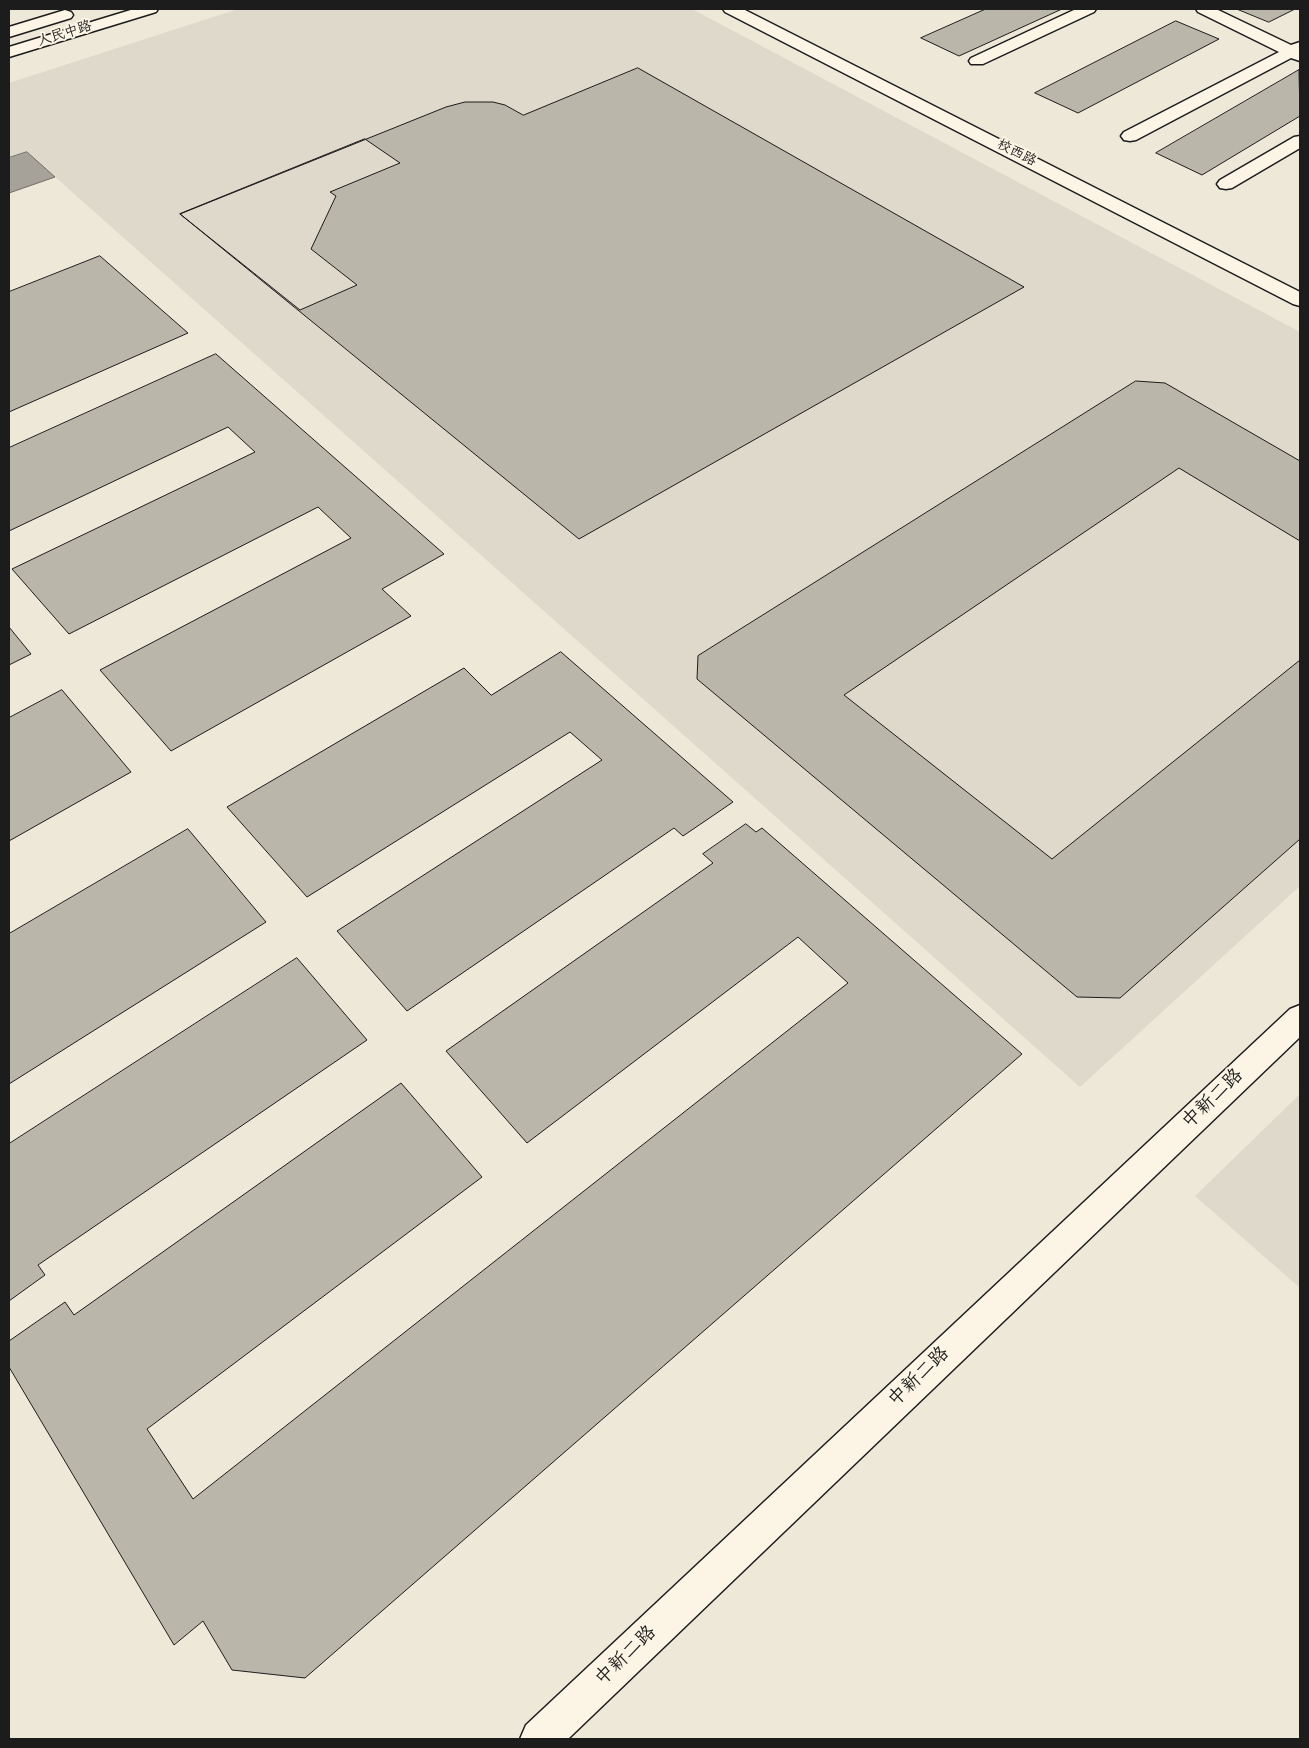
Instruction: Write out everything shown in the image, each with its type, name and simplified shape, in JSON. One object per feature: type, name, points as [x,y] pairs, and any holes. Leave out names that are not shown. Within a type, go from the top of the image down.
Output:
[{"type":"street","name":"人民中路","points":[[9,52],[150,9]]},
{"type":"street","name":"校西路","points":[[731,9],[1300,300]]},
{"type":"street","points":[[977,61],[1088,9]]},
{"type":"street","points":[[1204,9],[1297,52]]},
{"type":"street","name":"人民中路","points":[[9,32],[77,11]]},
{"type":"street","points":[[1130,136],[1297,52]]},
{"type":"street","points":[[1226,184],[1300,141]]},
{"type":"street","name":"中新二路","points":[[540,1739],[1300,1018]]},
{"type":"shaded area","points":[[238,9],[692,9],[1300,332],[1300,886],[1080,1087],[27,152],[9,158],[9,83]]},
{"type":"shaded area","points":[[27,152],[55,177],[9,193],[9,158]]},
{"type":"shaded area","points":[[1300,1094],[1300,1288],[1195,1196]]},
{"type":"building","points":[[986,9],[1062,9],[959,56],[921,38]]},
{"type":"building","points":[[1237,9],[1295,9],[1269,22]]},
{"type":"building","points":[[1176,21],[1219,39],[1078,113],[1035,93]]},
{"type":"building","points":[[638,68],[1024,287],[579,539],[180,214],[446,107],[465,102],[493,102],[505,105],[523,115]]},
{"type":"building","points":[[1299,70],[1300,116],[1202,175],[1156,153]]},
{"type":"building","points":[[365,139],[400,163],[330,192],[336,196],[311,249],[357,285],[300,310],[180,214]]},
{"type":"building","points":[[100,256],[188,333],[9,412],[9,292]]},
{"type":"building","points":[[216,354],[444,554],[382,589],[411,616],[171,751],[100,670],[351,538],[318,507],[69,634],[12,569],[255,452],[228,427],[9,531],[9,448]]},
{"type":"building","points":[[1136,381],[1165,383],[1300,461],[1300,541],[1179,468],[844,695],[1052,859],[1300,660],[1300,839],[1120,998],[1077,997],[697,679],[698,656]]},
{"type":"building","points":[[9,627],[31,654],[9,665]]},
{"type":"building","points":[[561,652],[733,802],[683,836],[674,828],[407,1011],[337,931],[602,760],[570,732],[307,897],[227,807],[464,668],[491,695]]},
{"type":"building","points":[[62,690],[131,772],[9,841],[9,718]]},
{"type":"building","points":[[746,824],[756,832],[762,828],[1022,1054],[305,1678],[232,1670],[203,1621],[174,1645],[9,1367],[9,1341],[65,1302],[74,1315],[401,1083],[482,1177],[147,1429],[193,1499],[848,983],[798,937],[527,1143],[446,1051],[713,863],[703,854]]},
{"type":"building","points":[[188,829],[266,922],[9,1084],[9,934]]},
{"type":"building","points":[[297,958],[367,1040],[38,1265],[45,1275],[9,1301],[9,1144]]}]
